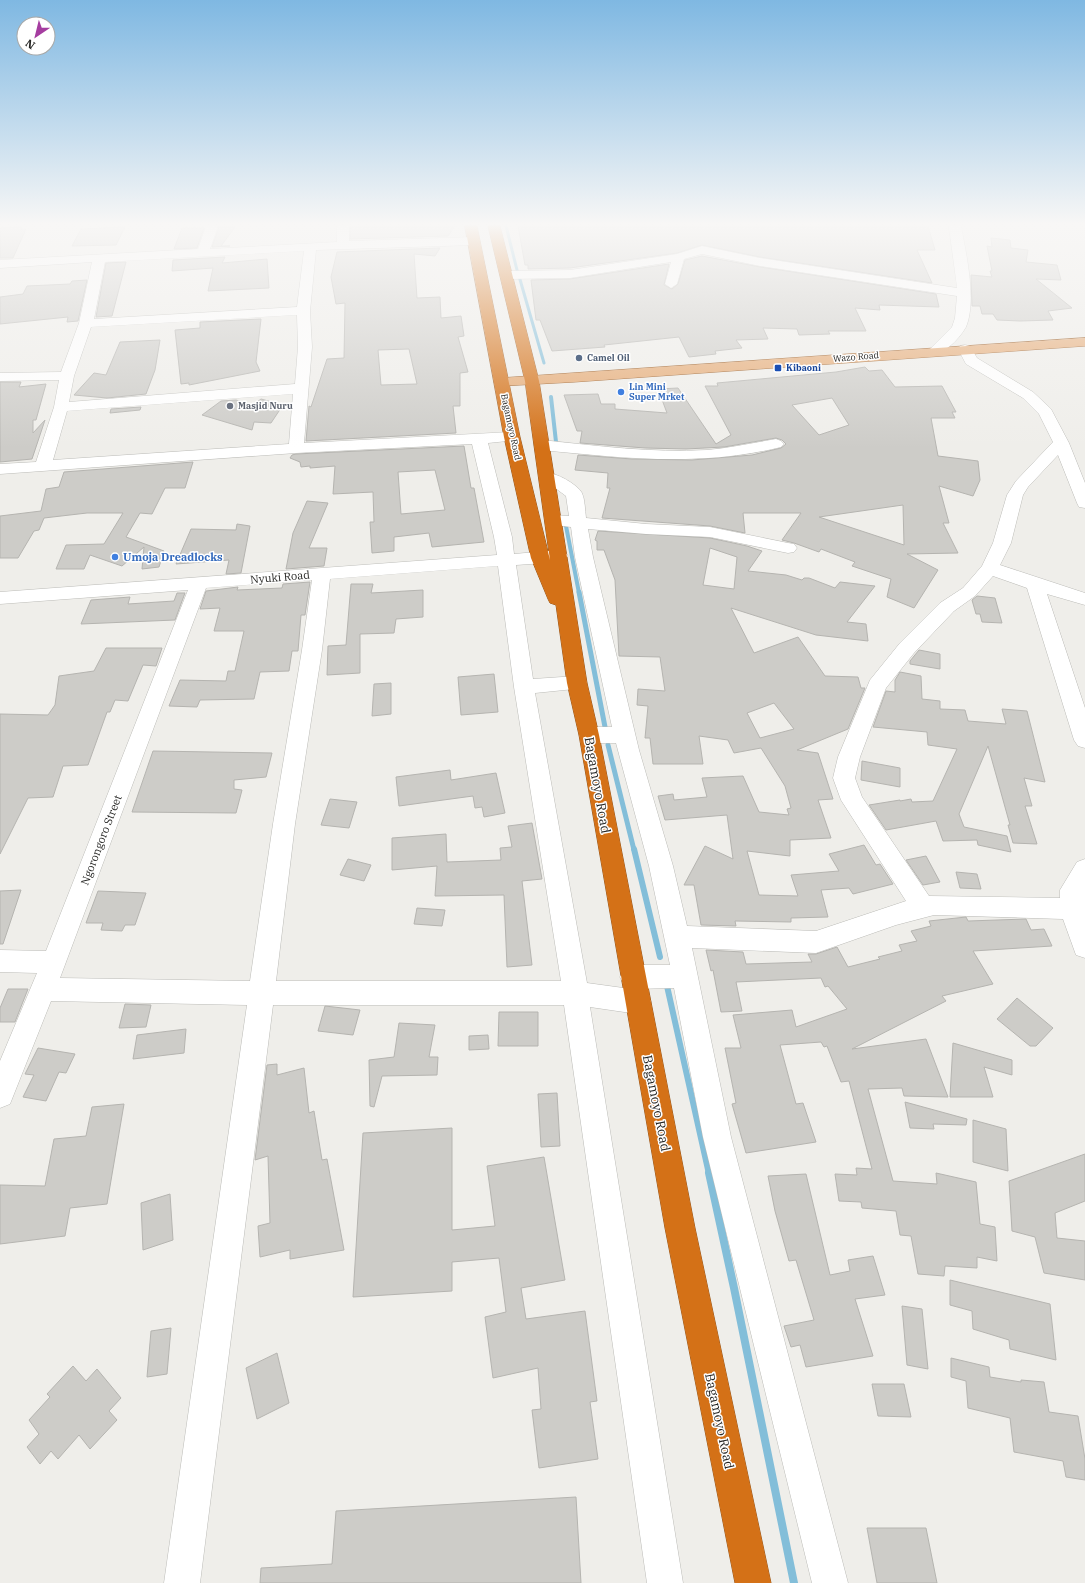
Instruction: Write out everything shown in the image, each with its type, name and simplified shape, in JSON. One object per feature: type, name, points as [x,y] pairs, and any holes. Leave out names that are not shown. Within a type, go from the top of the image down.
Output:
[{"type":"highway","name":"Bagamoyo Road","points":[[485,300],[512,437],[540,558],[567,622]]},
{"type":"highway","points":[[512,300],[532,381],[547,476]]},
{"type":"highway","name":"Bagamoyo Road","points":[[566,521],[559,556],[567,622],[577,683],[589,735],[680,1228],[753,1583]]},
{"type":"main road","name":"Wazo Road","points":[[501,382],[749,366],[936,350],[1085,342]]},
{"type":"street","points":[[43,466],[61,406],[67,376],[86,323],[91,300]]},
{"type":"street","points":[[296,448],[301,386],[303,383],[305,347],[303,311],[304,300]]},
{"type":"street","points":[[936,350],[951,338],[960,326],[962,319],[962,300]]},
{"type":"street","points":[[86,323],[303,311]]},
{"type":"street","points":[[965,349],[971,361],[1028,395],[1040,404],[1046,412],[1061,443],[1085,503]]},
{"type":"street","points":[[0,377],[67,376]]},
{"type":"street","points":[[61,406],[291,390],[301,386]]},
{"type":"street","points":[[0,469],[296,448],[512,437]]},
{"type":"street","points":[[479,439],[503,537],[505,560],[524,687],[575,993],[607,1205],[636,1380],[665,1583]]},
{"type":"street","points":[[922,906],[852,800],[844,778],[849,758],[877,685],[907,648],[947,607],[969,592],[990,568],[1002,543],[1015,495],[1061,443]]},
{"type":"street","points":[[542,445],[630,454],[679,455],[730,452],[776,444]]},
{"type":"street","points":[[547,476],[562,484],[574,494],[566,521],[584,557],[624,735],[661,866],[677,937],[717,1137],[830,1583]]},
{"type":"street","points":[[566,521],[646,529],[710,532],[788,548]]},
{"type":"street","name":"Nyuki Road","points":[[0,598],[559,556]]},
{"type":"street","points":[[990,568],[1035,584],[1085,599]]},
{"type":"street","points":[[182,1583],[261,993],[322,573]]},
{"type":"street","name":"Ngorongoro Street","points":[[0,1094],[54,962],[200,584]]},
{"type":"street","points":[[1035,584],[1085,740]]},
{"type":"street","points":[[524,687],[577,683]]},
{"type":"street","points":[[589,735],[624,735]]},
{"type":"street","points":[[1085,869],[1072,890],[1072,909],[1085,946]]},
{"type":"street","points":[[677,937],[816,942],[922,906],[949,904],[1072,909]]},
{"type":"street","points":[[0,961],[54,962]]},
{"type":"street","points":[[42,989],[261,993],[575,993],[635,990],[685,976]]},
{"type":"building","points":[[0,300],[83,300],[78,321],[67,322],[68,317],[0,324]]},
{"type":"building","points":[[99,300],[116,300],[112,316],[96,317]]},
{"type":"building","points":[[335,300],[440,300],[441,318],[461,316],[464,336],[458,337],[468,372],[460,373],[460,406],[453,406],[456,433],[306,441],[309,406],[311,407],[327,359],[344,358],[345,303],[336,304]],"holes":[[[409,349],[417,384],[381,385],[378,350]]]},
{"type":"building","points":[[533,300],[937,300],[939,307],[879,305],[880,310],[855,308],[866,331],[828,331],[830,334],[799,335],[797,329],[763,328],[768,339],[736,340],[742,348],[715,351],[716,354],[689,357],[679,337],[604,345],[605,347],[552,351],[540,320],[536,320]]},
{"type":"building","points":[[972,300],[1062,300],[1072,308],[1048,311],[1053,320],[1020,321],[997,320],[993,314],[982,314],[980,306],[972,306]]},
{"type":"building","points":[[261,319],[256,362],[260,371],[189,385],[189,383],[181,384],[175,330],[200,328],[200,322]]},
{"type":"building","points":[[160,340],[155,370],[146,394],[107,398],[74,395],[94,373],[106,375],[120,342]]},
{"type":"building","points":[[865,367],[869,371],[882,370],[895,387],[942,386],[956,412],[952,412],[955,418],[931,418],[938,456],[978,461],[980,480],[973,496],[939,486],[949,523],[943,523],[958,553],[907,554],[938,570],[914,608],[887,597],[891,579],[852,566],[855,562],[821,549],[819,552],[782,540],[801,513],[743,513],[745,533],[710,526],[602,518],[610,488],[607,488],[608,473],[575,470],[578,455],[632,459],[692,460],[752,455],[781,448],[786,444],[782,440],[776,438],[724,447],[686,449],[645,448],[580,443],[582,431],[577,431],[564,395],[598,394],[601,404],[615,404],[615,409],[667,413],[658,389],[678,388],[716,444],[731,435],[705,386],[718,386],[717,383],[836,372]],"holes":[[[832,398],[849,425],[819,435],[792,405]],[[903,505],[904,545],[819,517]]]},
{"type":"building","points":[[0,382],[21,382],[19,387],[46,384],[36,420],[33,420],[33,433],[45,420],[32,459],[0,462]]},
{"type":"building","points":[[261,399],[283,405],[271,423],[254,422],[252,430],[202,415],[221,401],[236,400],[253,405]]},
{"type":"building","points":[[141,407],[140,410],[110,413],[111,409]]},
{"type":"building","points":[[464,446],[471,488],[474,488],[484,542],[432,547],[429,533],[394,537],[394,551],[372,553],[370,522],[374,522],[373,492],[333,494],[335,466],[310,468],[310,466],[301,467],[300,462],[290,458],[292,455]],"holes":[[[435,470],[445,510],[401,514],[398,472]]]},
{"type":"building","points":[[193,462],[185,488],[165,488],[152,514],[140,513],[126,537],[164,551],[159,567],[142,569],[144,547],[122,566],[90,555],[84,569],[56,569],[66,545],[104,544],[123,513],[87,513],[44,518],[39,530],[34,531],[18,558],[0,558],[0,516],[41,511],[46,489],[59,487],[64,472]]},
{"type":"building","points":[[307,501],[328,503],[309,548],[327,548],[324,566],[286,569],[293,533]]},
{"type":"building","points":[[237,524],[250,526],[241,573],[226,574],[229,560],[176,564],[191,529],[236,530]]},
{"type":"building","points":[[598,531],[710,538],[747,546],[762,551],[748,571],[786,575],[802,580],[804,578],[809,578],[835,588],[840,582],[875,586],[847,622],[866,624],[868,641],[816,635],[731,608],[754,653],[798,637],[825,676],[858,677],[861,688],[865,688],[848,729],[797,750],[818,753],[833,799],[818,800],[831,838],[790,840],[790,856],[747,851],[759,895],[798,896],[791,875],[839,871],[829,854],[864,845],[876,865],[880,864],[893,884],[853,894],[849,888],[821,890],[828,917],[791,918],[791,922],[735,921],[736,926],[701,925],[694,885],[684,885],[705,846],[733,859],[727,815],[665,820],[658,796],[673,794],[674,800],[707,797],[702,778],[743,776],[759,812],[789,815],[787,809],[791,808],[785,786],[761,748],[734,753],[728,740],[699,736],[703,764],[653,764],[650,738],[645,738],[648,706],[637,705],[638,689],[665,691],[660,657],[619,656],[615,580],[604,550],[597,550],[597,541],[595,540]],"holes":[[[710,548],[737,557],[734,589],[703,585]],[[774,703],[794,729],[760,738],[747,713]]]},
{"type":"building","points":[[310,582],[305,615],[301,615],[298,651],[292,651],[289,671],[260,672],[254,699],[200,700],[197,707],[169,706],[180,680],[226,681],[228,671],[235,671],[244,631],[214,631],[220,608],[200,609],[206,591],[238,587],[237,590],[282,588],[283,584]]},
{"type":"building","points":[[351,584],[373,584],[371,593],[423,590],[423,617],[396,619],[394,633],[360,634],[360,673],[327,675],[328,646],[346,645]]},
{"type":"building","points":[[177,593],[185,593],[175,620],[81,624],[91,600],[130,597],[128,604],[174,601]]},
{"type":"building","points":[[977,596],[995,598],[1002,623],[982,622],[980,614],[976,614],[972,600]]},
{"type":"building","points":[[106,648],[162,648],[156,666],[143,665],[128,701],[115,700],[110,712],[107,712],[88,765],[63,766],[53,797],[28,798],[0,854],[0,714],[48,715],[55,705],[59,676],[94,671]]},
{"type":"building","points":[[919,650],[940,654],[940,669],[910,664],[910,661]]},
{"type":"building","points":[[900,672],[921,676],[922,699],[940,701],[940,709],[965,710],[968,721],[1006,724],[1002,709],[1027,711],[1045,782],[1024,778],[1032,806],[1025,806],[1037,844],[1013,843],[1008,825],[1010,825],[988,746],[959,814],[964,827],[1007,836],[1011,852],[978,845],[977,840],[943,841],[936,821],[886,830],[869,805],[911,799],[912,802],[933,801],[957,749],[928,745],[927,732],[873,727],[886,691],[895,692],[895,680]]},
{"type":"building","points":[[494,674],[498,712],[461,715],[458,677]]},
{"type":"building","points":[[391,683],[391,714],[372,716],[374,684]]},
{"type":"building","points":[[153,751],[272,753],[266,777],[234,780],[234,789],[242,790],[236,813],[132,812]]},
{"type":"building","points":[[862,761],[900,768],[900,787],[861,780]]},
{"type":"building","points":[[450,770],[451,780],[496,773],[505,813],[484,817],[482,807],[475,808],[473,796],[399,806],[396,777]]},
{"type":"building","points":[[330,799],[357,802],[349,828],[321,825]]},
{"type":"building","points":[[532,823],[542,879],[522,881],[532,965],[507,967],[504,895],[435,896],[437,866],[392,870],[392,838],[446,834],[447,862],[501,860],[500,848],[512,847],[508,826]]},
{"type":"building","points":[[926,856],[940,882],[923,885],[906,860]]},
{"type":"building","points":[[348,859],[371,865],[364,881],[340,875]]},
{"type":"building","points":[[956,872],[977,874],[981,889],[960,888]]},
{"type":"building","points":[[21,890],[3,944],[0,944],[0,891]]},
{"type":"building","points":[[98,891],[146,893],[135,925],[125,925],[122,931],[101,930],[103,923],[86,923]]},
{"type":"building","points":[[417,908],[445,910],[442,926],[414,924]]},
{"type":"building","points":[[966,917],[968,921],[1026,919],[1031,930],[1044,929],[1052,946],[973,951],[993,984],[942,996],[946,1001],[852,1049],[926,1039],[948,1097],[904,1096],[902,1088],[868,1089],[893,1181],[937,1184],[936,1173],[976,1182],[980,1224],[995,1227],[997,1261],[977,1257],[977,1268],[945,1266],[944,1276],[918,1274],[911,1236],[900,1235],[896,1211],[862,1208],[861,1202],[839,1201],[835,1174],[857,1175],[856,1168],[872,1169],[849,1081],[841,1082],[827,1046],[824,1047],[821,1042],[780,1045],[796,1104],[803,1103],[816,1142],[746,1153],[732,1104],[736,1103],[725,1048],[741,1048],[733,1015],[792,1010],[796,1027],[847,1009],[828,986],[825,987],[821,978],[736,982],[742,1011],[721,1012],[713,970],[711,971],[706,950],[743,952],[746,964],[812,962],[808,954],[816,954],[837,947],[848,967],[880,959],[878,957],[902,951],[899,945],[917,941],[911,931],[931,926],[929,921]]},
{"type":"building","points":[[8,989],[28,989],[15,1022],[0,1022],[0,1008]]},
{"type":"building","points":[[1017,998],[1053,1028],[1036,1046],[1030,1046],[997,1019]]},
{"type":"building","points":[[125,1004],[151,1005],[146,1027],[119,1028]]},
{"type":"building","points":[[325,1006],[360,1010],[353,1035],[318,1031]]},
{"type":"building","points":[[499,1012],[538,1012],[538,1046],[498,1046]]},
{"type":"building","points":[[399,1023],[435,1025],[429,1057],[438,1057],[437,1075],[382,1076],[374,1107],[370,1106],[369,1060],[394,1057]]},
{"type":"building","points":[[186,1029],[184,1053],[133,1059],[137,1035]]},
{"type":"building","points":[[488,1035],[489,1049],[469,1050],[469,1036]]},
{"type":"building","points":[[953,1043],[1012,1060],[1012,1075],[984,1067],[993,1097],[950,1097]]},
{"type":"building","points":[[38,1048],[75,1054],[66,1073],[59,1072],[46,1101],[23,1097],[34,1075],[25,1074]]},
{"type":"building","points":[[277,1064],[277,1075],[304,1068],[309,1113],[314,1111],[322,1160],[327,1159],[344,1250],[290,1259],[290,1250],[260,1257],[258,1226],[270,1223],[268,1156],[255,1160],[267,1065]]},
{"type":"building","points":[[557,1093],[560,1146],[541,1147],[538,1094]]},
{"type":"building","points":[[905,1102],[967,1119],[966,1125],[933,1124],[934,1129],[910,1128]]},
{"type":"building","points":[[124,1104],[107,1204],[70,1208],[65,1236],[0,1244],[0,1185],[45,1186],[54,1139],[86,1136],[92,1107]]},
{"type":"building","points":[[973,1120],[1006,1129],[1008,1171],[973,1162]]},
{"type":"building","points":[[452,1128],[452,1230],[495,1226],[487,1166],[544,1157],[565,1280],[521,1288],[526,1319],[585,1311],[597,1401],[590,1402],[598,1459],[539,1468],[532,1410],[541,1409],[538,1368],[493,1378],[485,1317],[506,1312],[499,1258],[452,1262],[452,1291],[353,1297],[363,1133]]},
{"type":"building","points":[[1085,1154],[1085,1201],[1055,1213],[1057,1238],[1085,1241],[1085,1280],[1044,1273],[1035,1237],[1012,1231],[1009,1181]]},
{"type":"building","points":[[806,1174],[830,1275],[850,1271],[848,1260],[873,1256],[885,1295],[855,1299],[873,1356],[806,1367],[800,1345],[791,1347],[784,1326],[814,1320],[796,1260],[789,1261],[775,1211],[768,1176]]},
{"type":"building","points":[[170,1194],[173,1240],[143,1250],[141,1203]]},
{"type":"building","points":[[950,1280],[1050,1304],[1056,1360],[1010,1349],[1009,1340],[973,1329],[972,1311],[950,1305]]},
{"type":"building","points":[[902,1306],[922,1309],[928,1369],[907,1365]]},
{"type":"building","points":[[171,1328],[167,1374],[147,1377],[151,1331]]},
{"type":"building","points":[[277,1353],[289,1403],[257,1419],[246,1368]]},
{"type":"building","points":[[951,1358],[989,1367],[990,1377],[1021,1382],[1021,1380],[1044,1382],[1049,1412],[1078,1416],[1085,1459],[1085,1480],[1066,1477],[1063,1461],[1014,1452],[1010,1418],[968,1408],[966,1381],[951,1377]]},
{"type":"building","points":[[73,1366],[86,1381],[97,1369],[121,1398],[109,1411],[117,1420],[90,1449],[79,1435],[58,1459],[51,1451],[40,1464],[27,1447],[39,1434],[29,1420],[50,1397],[47,1394]]},
{"type":"building","points":[[872,1384],[904,1384],[911,1417],[878,1416]]},
{"type":"building","points":[[576,1497],[581,1583],[260,1583],[261,1568],[332,1564],[336,1511]]},
{"type":"building","points":[[867,1528],[926,1528],[937,1583],[877,1583]]},
{"type":"waterway","points":[[526,300],[544,363]]},
{"type":"waterway","points":[[551,397],[556,442]]},
{"type":"waterway","points":[[566,526],[579,593]]},
{"type":"waterway","points":[[579,592],[605,727]]},
{"type":"waterway","points":[[608,745],[634,850]]},
{"type":"waterway","points":[[634,849],[660,957]]},
{"type":"waterway","points":[[667,986],[709,1174]]},
{"type":"waterway","points":[[709,1173],[794,1583]]},
{"type":"place","name":"Camel Oil","points":[[579,358]]},
{"type":"place","name":"Kibaoni","points":[[778,368]]},
{"type":"place","name":"Lin Mini Super Mrket","points":[[621,392]]},
{"type":"place","name":"Masjid Nuru","points":[[230,406]]},
{"type":"place","name":"Umoja Dreadlocks","points":[[115,557]]}]
